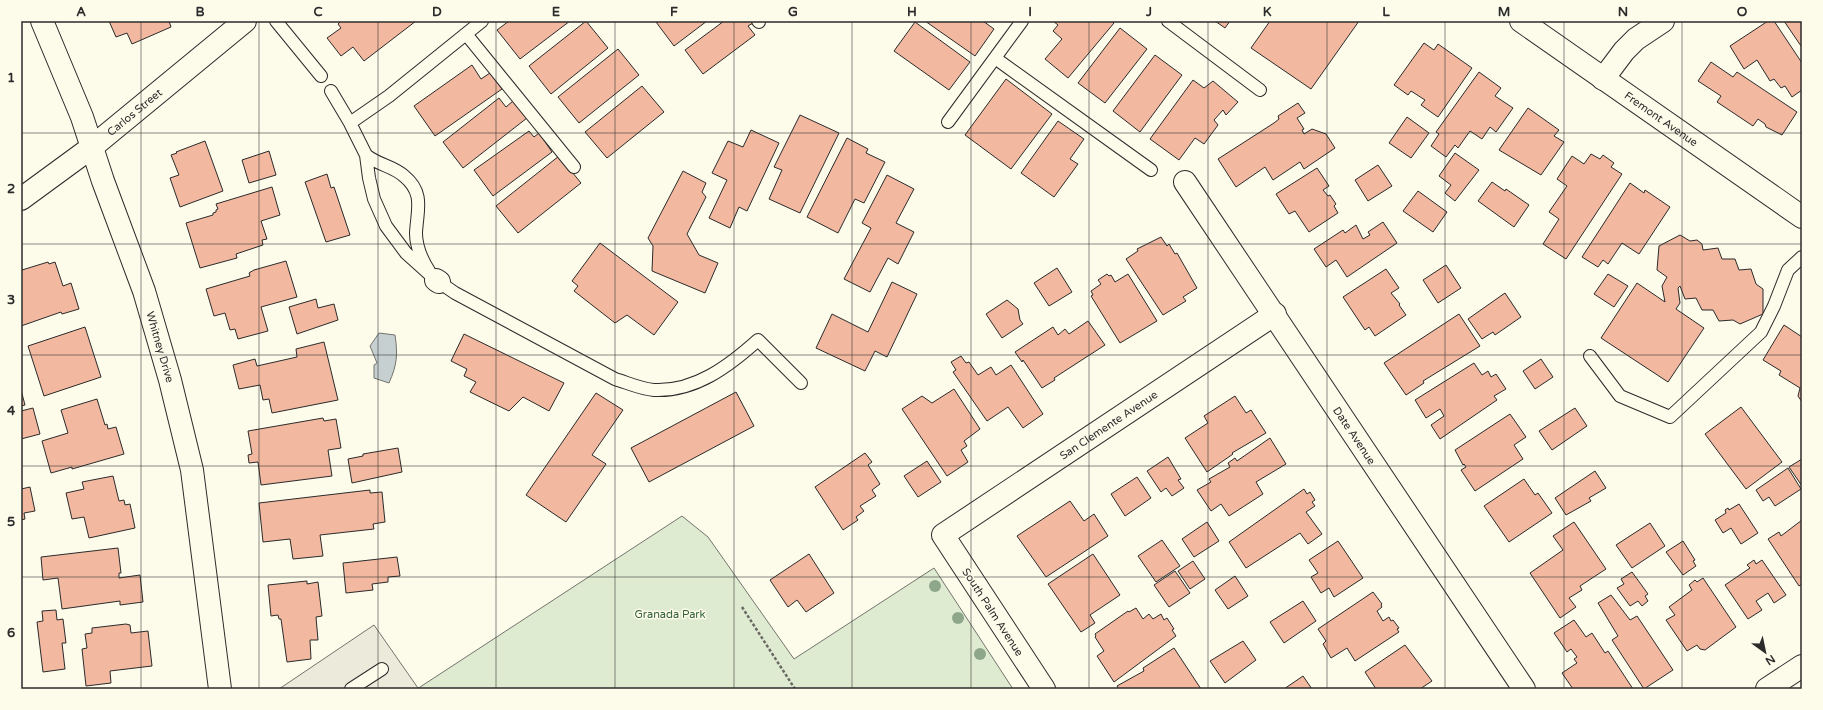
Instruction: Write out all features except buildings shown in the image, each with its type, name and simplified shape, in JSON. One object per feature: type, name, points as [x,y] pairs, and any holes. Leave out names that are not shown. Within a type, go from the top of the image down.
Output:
[{"type":"street","name":"Whitney Drive","points":[[42,21],[82,117],[144,291],[170,380],[192,470],[220,689]]},
{"type":"street","name":"Carlos Street","points":[[21,199],[92,147],[245,21]]},
{"type":"street","name":"Fremont Avenue","points":[[1520,21],[1802,217]]},
{"type":"street","points":[[1603,79],[1624,51],[1636,39],[1663,21]]},
{"type":"street","name":"Date Avenue","points":[[1185,182],[1275,314],[1524,689]]},
{"type":"street","name":"San Clemente Avenue","points":[[943,535],[1275,314]]},
{"type":"street","name":"South Palm Avenue","points":[[943,535],[1044,689]]},
{"type":"street","points":[[1767,689],[1802,666]]},
{"type":"lane","points":[[276,21],[321,76]]},
{"type":"lane","points":[[350,122],[389,96],[482,21]]},
{"type":"lane","points":[[948,122],[1022,21]]},
{"type":"lane","points":[[1168,21],[1260,90]]},
{"type":"lane","points":[[466,34],[574,167]]},
{"type":"lane","points":[[995,58],[1152,170]]},
{"type":"lane","points":[[331,91],[350,122],[366,155],[374,199],[386,226],[406,253],[437,281],[455,293],[601,371],[634,386],[654,390],[688,386],[725,367],[758,340],[801,383]]},
{"type":"lane","points":[[366,155],[378,164],[405,176],[415,189],[420,208],[416,234],[418,246],[428,270],[437,281]]},
{"type":"lane","points":[[1590,356],[1620,396],[1670,417],[1762,332],[1788,270],[1802,257]]},
{"type":"lane","points":[[351,689],[382,669]]},
{"type":"path","points":[[742,607],[795,689]]},
{"type":"green space","name":"Granada Park","points":[[682,516],[708,537],[794,659],[934,568],[1013,689],[417,689]]},
{"type":"shaded area","points":[[379,333],[395,335],[396,360],[394,371],[389,383],[374,378],[374,365],[377,363],[370,346]]},
{"type":"shaded area","points":[[374,625],[418,688],[417,689],[279,689]]}]
